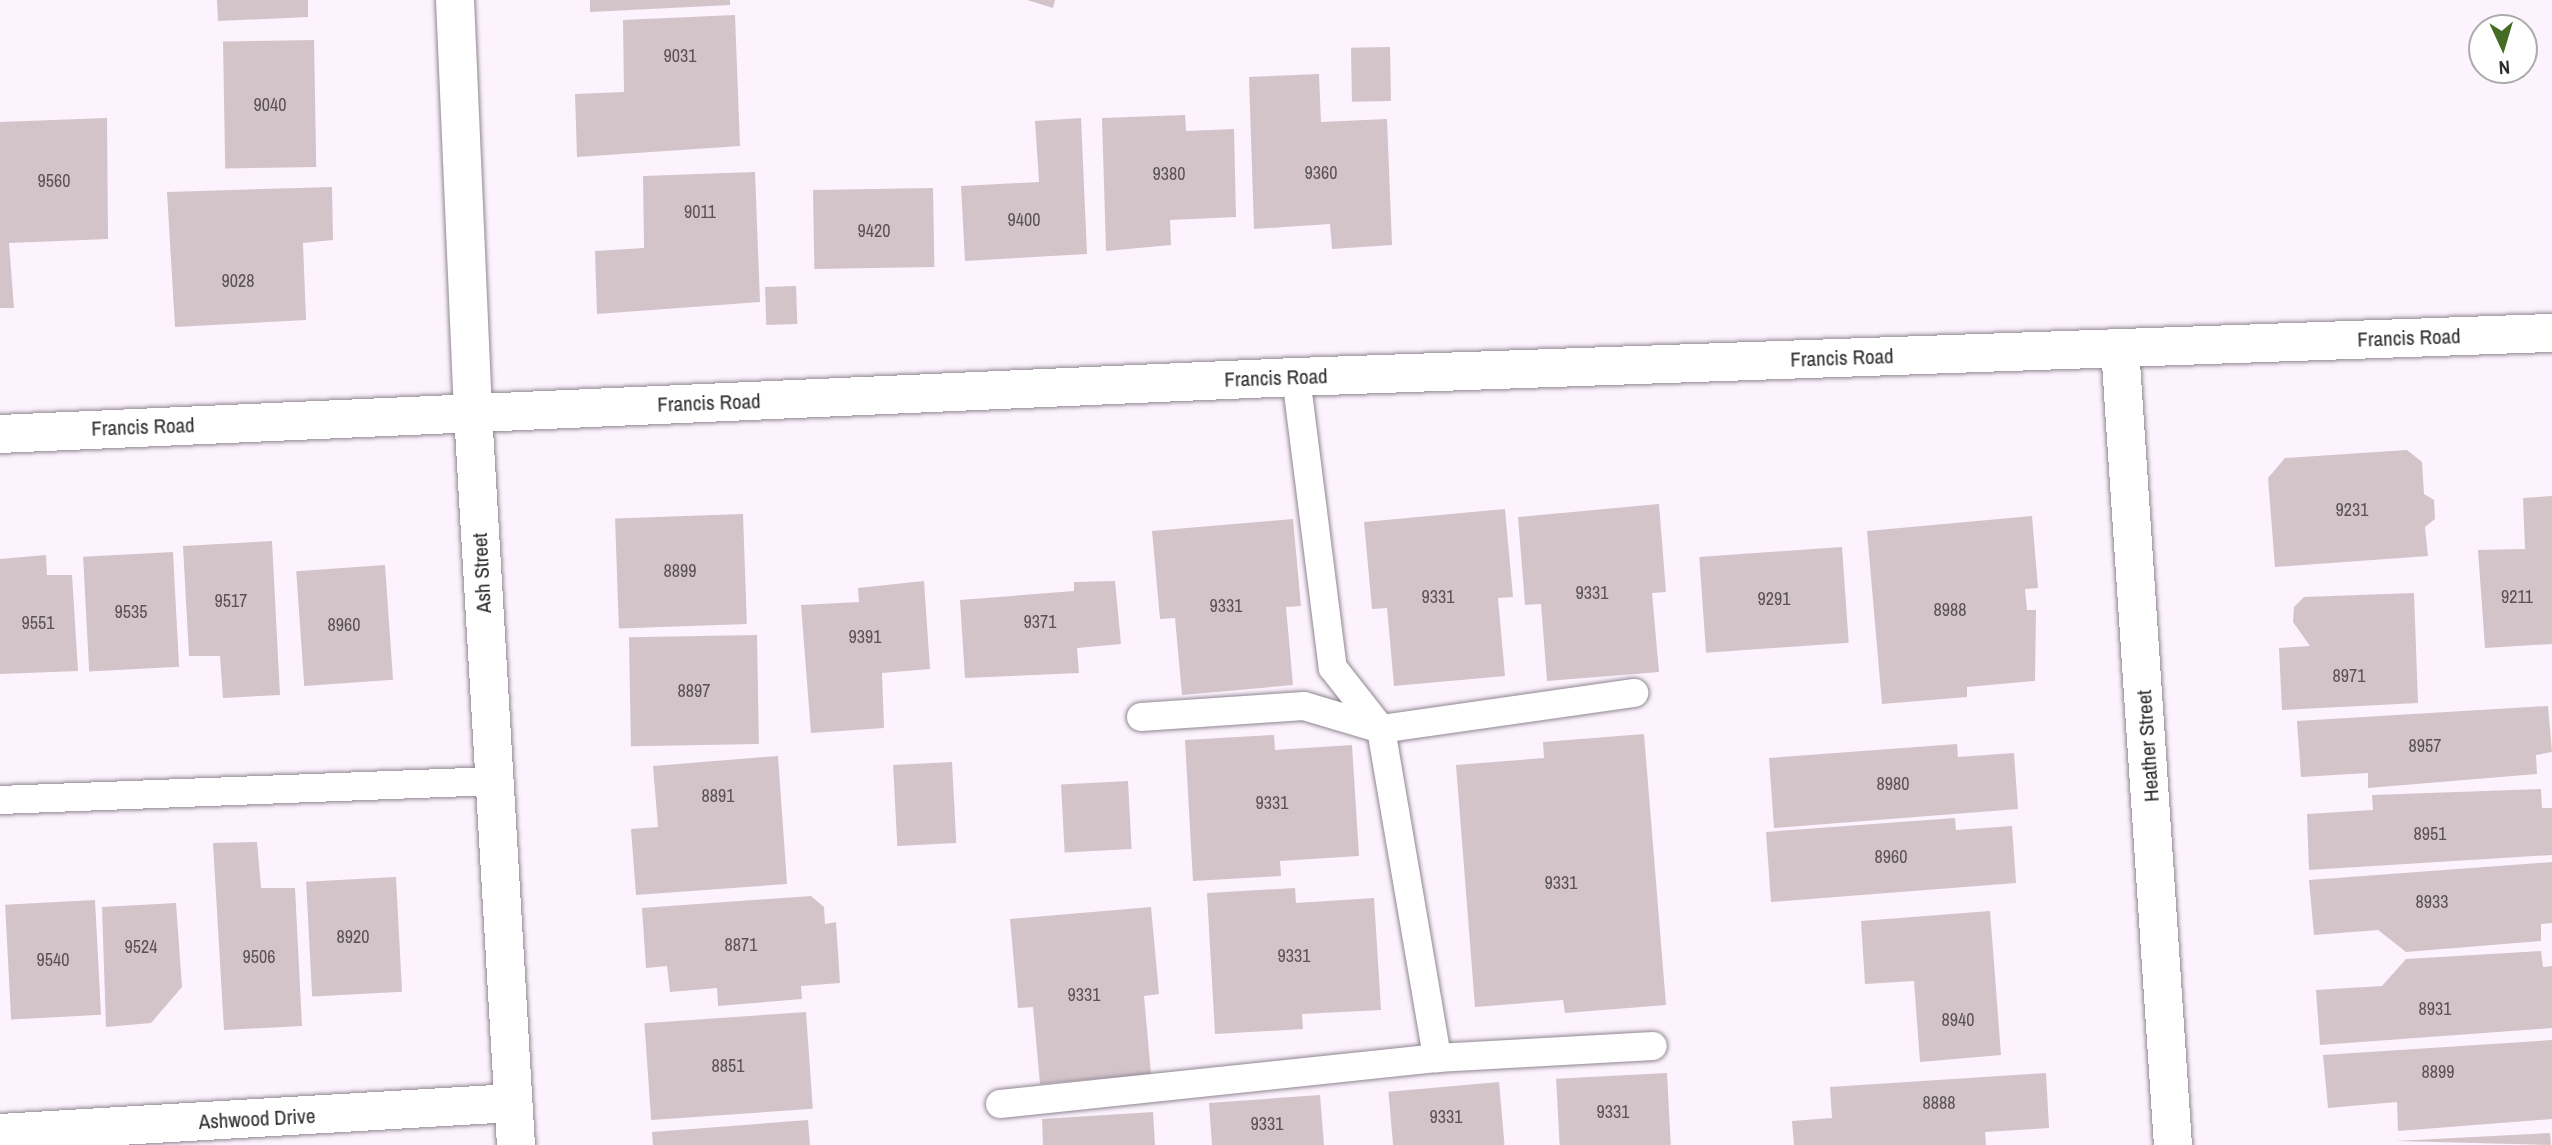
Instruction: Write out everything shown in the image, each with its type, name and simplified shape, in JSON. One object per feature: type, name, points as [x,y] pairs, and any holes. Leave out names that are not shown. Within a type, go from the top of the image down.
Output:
[{"type":"street","name":"Ash Street","points":[[455,0],[472,413],[516,1145]]},
{"type":"street","name":"Francis Road","points":[[0,434],[1296,377],[2552,333]]},
{"type":"street","name":"Heather Street","points":[[2120,348],[2173,1145]]},
{"type":"street","name":"Ashwood Drive","points":[[0,1133],[513,1103]]},
{"type":"lane","points":[[1296,377],[1333,668],[1381,729],[1437,1058]]},
{"type":"lane","points":[[1141,717],[1304,706],[1381,729],[1634,692]]},
{"type":"lane","points":[[0,800],[494,781]]},
{"type":"lane","points":[[1000,1104],[1437,1058],[1653,1046]]},
{"type":"building","points":[[217,0],[308,0],[308,17],[218,21]]},
{"type":"building","points":[[590,0],[730,0],[730,5],[590,12]]},
{"type":"building","points":[[1027,0],[1055,0],[1053,8]]},
{"type":"building","points":[[735,15],[740,146],[577,157],[575,94],[624,92],[623,20]]},
{"type":"building","points":[[314,40],[316,167],[225,169],[223,42]]},
{"type":"building","points":[[1390,47],[1391,101],[1352,102],[1351,48]]},
{"type":"building","points":[[1319,74],[1321,122],[1387,119],[1392,245],[1332,249],[1330,224],[1254,229],[1249,77]]},
{"type":"building","points":[[1185,115],[1186,131],[1234,129],[1236,217],[1170,220],[1171,245],[1106,251],[1102,118]]},
{"type":"building","points":[[107,118],[108,239],[9,243],[14,308],[0,308],[0,122]]},
{"type":"building","points":[[1081,118],[1087,254],[965,261],[961,186],[1039,182],[1035,121]]},
{"type":"building","points":[[755,172],[760,302],[597,314],[595,251],[644,248],[643,176]]},
{"type":"building","points":[[332,187],[333,240],[303,243],[306,320],[175,327],[167,192]]},
{"type":"building","points":[[933,188],[934,267],[814,269],[813,190]]},
{"type":"building","points":[[796,286],[797,324],[766,325],[765,287]]},
{"type":"building","points":[[2407,450],[2422,462],[2424,494],[2434,500],[2435,519],[2425,527],[2428,556],[2275,567],[2268,478],[2285,458]]},
{"type":"building","points":[[2552,496],[2552,644],[2485,648],[2478,550],[2525,549],[2523,498]]},
{"type":"building","points":[[1659,504],[1666,592],[1652,593],[1659,672],[1547,681],[1541,604],[1525,605],[1518,517]]},
{"type":"building","points":[[1505,509],[1513,597],[1498,598],[1505,676],[1394,686],[1387,608],[1372,609],[1364,522]]},
{"type":"building","points":[[743,514],[747,624],[619,628],[615,518]]},
{"type":"building","points":[[2032,516],[2038,588],[2025,589],[2027,610],[2036,610],[2035,681],[1967,687],[1967,697],[1882,704],[1867,531]]},
{"type":"building","points":[[1293,519],[1301,606],[1286,607],[1293,685],[1182,695],[1175,618],[1160,619],[1152,531]]},
{"type":"building","points":[[272,541],[280,695],[223,698],[220,656],[189,656],[183,546]]},
{"type":"building","points":[[1842,547],[1849,643],[1706,653],[1699,557]]},
{"type":"building","points":[[173,552],[179,667],[89,672],[83,557]]},
{"type":"building","points":[[46,555],[47,575],[72,575],[78,671],[0,674],[0,559]]},
{"type":"building","points":[[385,565],[393,680],[304,686],[296,571]]},
{"type":"building","points":[[924,581],[930,669],[882,673],[884,728],[811,733],[801,605],[859,602],[858,588]]},
{"type":"building","points":[[1115,581],[1121,644],[1077,648],[1079,673],[965,678],[960,600],[1074,591],[1074,582]]},
{"type":"building","points":[[2414,593],[2418,703],[2282,710],[2279,648],[2310,646],[2293,622],[2294,607],[2304,597]]},
{"type":"building","points":[[757,635],[759,744],[631,746],[629,637]]},
{"type":"building","points":[[2548,706],[2552,752],[2536,755],[2537,774],[2368,788],[2368,773],[2301,777],[2297,721]]},
{"type":"building","points":[[1644,734],[1666,1005],[1565,1013],[1563,1000],[1475,1007],[1456,765],[1544,758],[1543,742]]},
{"type":"building","points":[[1274,735],[1275,750],[1352,745],[1359,856],[1280,861],[1281,876],[1193,881],[1185,740]]},
{"type":"building","points":[[1957,744],[1958,757],[2014,753],[2018,809],[1774,828],[1769,758]]},
{"type":"building","points":[[778,756],[787,884],[636,895],[631,829],[658,827],[653,766]]},
{"type":"building","points":[[952,762],[956,843],[897,846],[893,765]]},
{"type":"building","points":[[1128,781],[1132,849],[1065,852],[1061,785]]},
{"type":"building","points":[[2541,789],[2542,808],[2552,808],[2552,855],[2309,870],[2307,814],[2373,810],[2372,795]]},
{"type":"building","points":[[1955,818],[1956,830],[2012,826],[2016,883],[1771,902],[1766,832]]},
{"type":"building","points":[[257,842],[261,888],[295,888],[302,1026],[224,1030],[213,843]]},
{"type":"building","points":[[2552,862],[2552,923],[2541,924],[2541,941],[2406,952],[2378,930],[2314,935],[2309,880]]},
{"type":"building","points":[[396,877],[402,992],[312,997],[306,882]]},
{"type":"building","points":[[1295,888],[1296,903],[1374,898],[1381,1010],[1302,1014],[1303,1029],[1215,1034],[1207,893]]},
{"type":"building","points":[[811,896],[824,907],[825,924],[836,922],[840,983],[801,986],[802,999],[718,1006],[717,988],[670,992],[667,966],[646,968],[642,908]]},
{"type":"building","points":[[95,900],[101,1015],[11,1020],[5,905]]},
{"type":"building","points":[[176,903],[182,987],[151,1023],[106,1027],[102,907]]},
{"type":"building","points":[[1151,907],[1159,994],[1144,996],[1151,1074],[1040,1084],[1033,1007],[1018,1008],[1010,919]]},
{"type":"building","points":[[1990,911],[2001,1055],[1920,1062],[1914,981],[1865,984],[1861,921]]},
{"type":"building","points":[[2541,951],[2543,967],[2552,966],[2552,1028],[2320,1045],[2316,990],[2382,986],[2406,959]]},
{"type":"building","points":[[806,1012],[813,1109],[651,1120],[644,1023]]},
{"type":"building","points":[[2552,1040],[2552,1119],[2398,1131],[2397,1102],[2328,1108],[2323,1055]]},
{"type":"building","points":[[1667,1073],[1671,1145],[1560,1145],[1556,1079]]},
{"type":"building","points":[[2046,1073],[2049,1128],[1985,1132],[1986,1145],[1794,1145],[1792,1121],[1832,1118],[1830,1087]]},
{"type":"building","points":[[1499,1082],[1504,1145],[1393,1145],[1388,1092]]},
{"type":"building","points":[[1320,1095],[1324,1145],[1212,1145],[1209,1103]]},
{"type":"building","points":[[1153,1112],[1155,1145],[1043,1145],[1042,1119]]},
{"type":"building","points":[[808,1120],[810,1145],[653,1145],[652,1132]]},
{"type":"building","points":[[2550,1133],[2551,1145],[2395,1141]]}]
